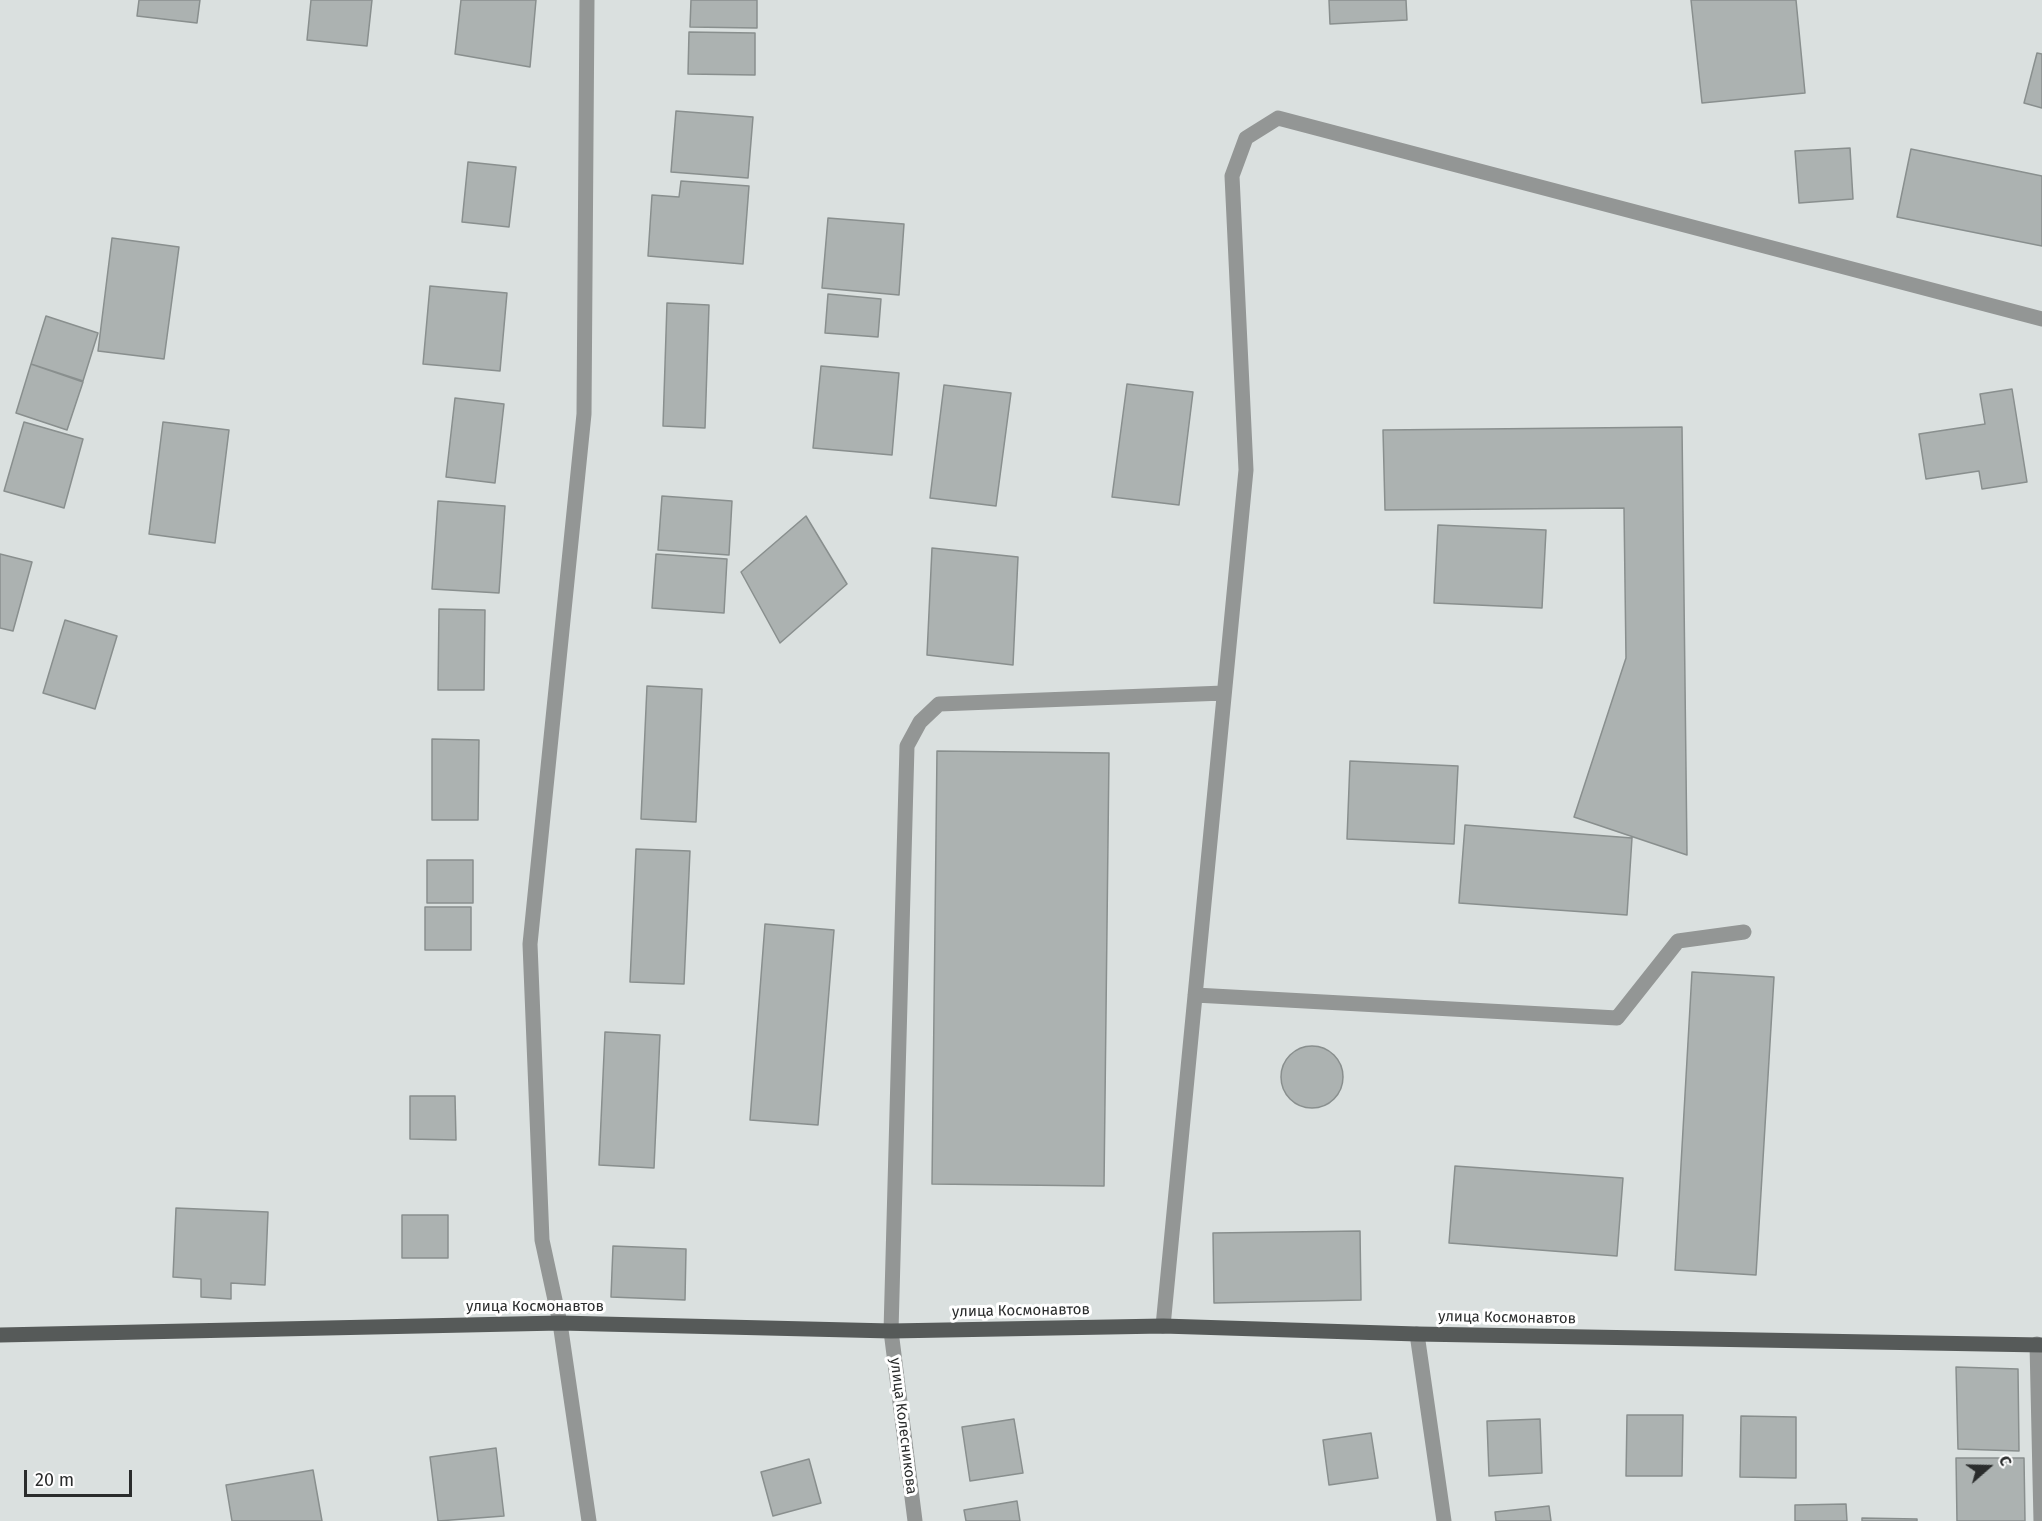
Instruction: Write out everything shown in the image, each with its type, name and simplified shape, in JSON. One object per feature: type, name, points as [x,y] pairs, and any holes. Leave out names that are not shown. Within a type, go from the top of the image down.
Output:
[{"type":"main road","name":"улица Космонавтов","points":[[0,1335],[560,1323],[891,1331],[1163,1326],[1417,1334],[2039,1345]]},
{"type":"street","points":[[587,0],[584,414],[530,944],[542,1240],[560,1323],[589,1521]]},
{"type":"street","points":[[1163,1326],[1246,470],[1232,176],[1246,138],[1278,118],[2042,319]]},
{"type":"street","name":"улица Колесникова","points":[[915,1521],[891,1331],[907,746],[920,722],[939,704],[1224,693]]},
{"type":"street","points":[[1195,995],[1617,1018],[1678,941],[1744,932]]},
{"type":"street","points":[[1417,1334],[1444,1521]]},
{"type":"street","points":[[2039,1345],[2041,1521]]},
{"type":"building","points":[[139,0],[200,0],[197,23],[137,16]]},
{"type":"building","points":[[311,0],[372,0],[367,46],[307,40]]},
{"type":"building","points":[[461,0],[536,0],[530,67],[455,54]]},
{"type":"building","points":[[691,0],[757,0],[757,28],[690,27]]},
{"type":"building","points":[[1329,0],[1406,0],[1407,20],[1330,24]]},
{"type":"building","points":[[1691,0],[1796,0],[1805,93],[1702,103]]},
{"type":"building","points":[[689,32],[755,33],[755,75],[688,74]]},
{"type":"building","points":[[2037,53],[2042,54],[2042,108],[2024,103]]},
{"type":"building","points":[[676,111],[753,117],[748,178],[671,172]]},
{"type":"building","points":[[1850,148],[1853,199],[1799,203],[1795,151]]},
{"type":"building","points":[[1911,149],[2042,176],[2042,246],[1897,217]]},
{"type":"building","points":[[468,162],[516,167],[509,227],[462,222]]},
{"type":"building","points":[[681,181],[749,186],[743,264],[648,256],[652,195],[679,197]]},
{"type":"building","points":[[828,218],[904,224],[899,295],[822,288]]},
{"type":"building","points":[[112,238],[179,247],[164,359],[98,351]]},
{"type":"building","points":[[430,286],[507,293],[500,371],[423,364]]},
{"type":"building","points":[[828,294],[881,299],[878,337],[825,333]]},
{"type":"building","points":[[667,303],[709,305],[705,428],[663,426]]},
{"type":"building","points":[[46,316],[98,333],[83,381],[31,364]]},
{"type":"building","points":[[31,364],[83,382],[67,430],[16,413]]},
{"type":"building","points":[[821,366],[899,373],[892,455],[813,448]]},
{"type":"building","points":[[1127,384],[1193,392],[1179,505],[1112,497]]},
{"type":"building","points":[[944,385],[1011,393],[996,506],[930,498]]},
{"type":"building","points":[[2012,389],[2027,482],[1982,489],[1979,471],[1926,479],[1919,434],[1985,424],[1980,394]]},
{"type":"building","points":[[455,398],[504,404],[495,483],[446,477]]},
{"type":"building","points":[[24,422],[83,439],[64,508],[4,491]]},
{"type":"building","points":[[163,422],[229,430],[215,543],[149,534]]},
{"type":"building","points":[[1682,427],[1687,855],[1574,817],[1626,658],[1624,508],[1385,510],[1383,430]]},
{"type":"building","points":[[662,496],[732,501],[729,555],[658,550]]},
{"type":"building","points":[[438,501],[505,506],[499,593],[432,589]]},
{"type":"building","points":[[806,516],[847,584],[780,643],[741,572]]},
{"type":"building","points":[[1438,525],[1546,530],[1542,608],[1434,603]]},
{"type":"building","points":[[932,548],[1018,557],[1013,665],[927,655]]},
{"type":"building","points":[[0,554],[32,562],[13,631],[0,628]]},
{"type":"building","points":[[656,554],[727,559],[724,613],[652,608]]},
{"type":"building","points":[[439,609],[485,610],[484,690],[438,690]]},
{"type":"building","points":[[65,620],[117,636],[95,709],[43,693]]},
{"type":"building","points":[[647,686],[702,689],[696,822],[641,819]]},
{"type":"building","points":[[432,739],[479,740],[478,820],[432,820]]},
{"type":"building","points":[[937,751],[1109,753],[1104,1186],[932,1184]]},
{"type":"building","points":[[1350,761],[1458,766],[1454,844],[1347,839]]},
{"type":"building","points":[[1465,825],[1632,838],[1627,915],[1459,903]]},
{"type":"building","points":[[636,849],[690,851],[684,984],[630,982]]},
{"type":"building","points":[[427,860],[473,860],[473,903],[427,903]]},
{"type":"building","points":[[425,907],[471,907],[471,950],[425,950]]},
{"type":"building","points":[[765,924],[834,930],[818,1125],[750,1120]]},
{"type":"building","points":[[1692,972],[1774,977],[1756,1275],[1675,1270]]},
{"type":"building","points":[[605,1032],[660,1035],[654,1168],[599,1165]]},
{"type":"building","points":[[1312,1046],[1324,1048],[1334,1055],[1341,1065],[1343,1077],[1341,1089],[1334,1099],[1324,1106],[1312,1108],[1300,1106],[1290,1099],[1283,1089],[1281,1077],[1283,1065],[1290,1055],[1300,1048]]},
{"type":"building","points":[[410,1096],[455,1096],[456,1140],[410,1139]]},
{"type":"building","points":[[1455,1166],[1623,1178],[1617,1256],[1449,1243]]},
{"type":"building","points":[[176,1208],[268,1212],[265,1285],[231,1283],[231,1299],[201,1297],[201,1279],[173,1277]]},
{"type":"building","points":[[402,1215],[448,1215],[448,1258],[402,1258]]},
{"type":"building","points":[[1360,1231],[1361,1300],[1214,1303],[1213,1233]]},
{"type":"building","points":[[613,1246],[686,1249],[685,1300],[611,1297]]},
{"type":"building","points":[[1956,1367],[2018,1369],[2019,1451],[1958,1449]]},
{"type":"building","points":[[1627,1415],[1683,1415],[1682,1476],[1626,1476]]},
{"type":"building","points":[[1741,1416],[1796,1417],[1796,1478],[1740,1477]]},
{"type":"building","points":[[1014,1419],[1023,1473],[970,1481],[962,1427]]},
{"type":"building","points":[[1540,1419],[1542,1473],[1489,1476],[1487,1421]]},
{"type":"building","points":[[1371,1433],[1378,1478],[1329,1485],[1323,1440]]},
{"type":"building","points":[[496,1448],[504,1516],[438,1521],[430,1457]]},
{"type":"building","points":[[1956,1458],[2024,1458],[2025,1521],[1957,1521]]},
{"type":"building","points":[[809,1459],[821,1503],[773,1516],[761,1472]]},
{"type":"building","points":[[313,1470],[322,1521],[232,1521],[226,1485]]},
{"type":"building","points":[[1017,1501],[1020,1521],[966,1521],[964,1510]]},
{"type":"building","points":[[1846,1504],[1847,1521],[1795,1521],[1795,1505]]},
{"type":"building","points":[[1549,1506],[1551,1521],[1496,1521],[1495,1512]]},
{"type":"building","points":[[1862,1518],[1917,1519],[1917,1521],[1862,1521]]}]
